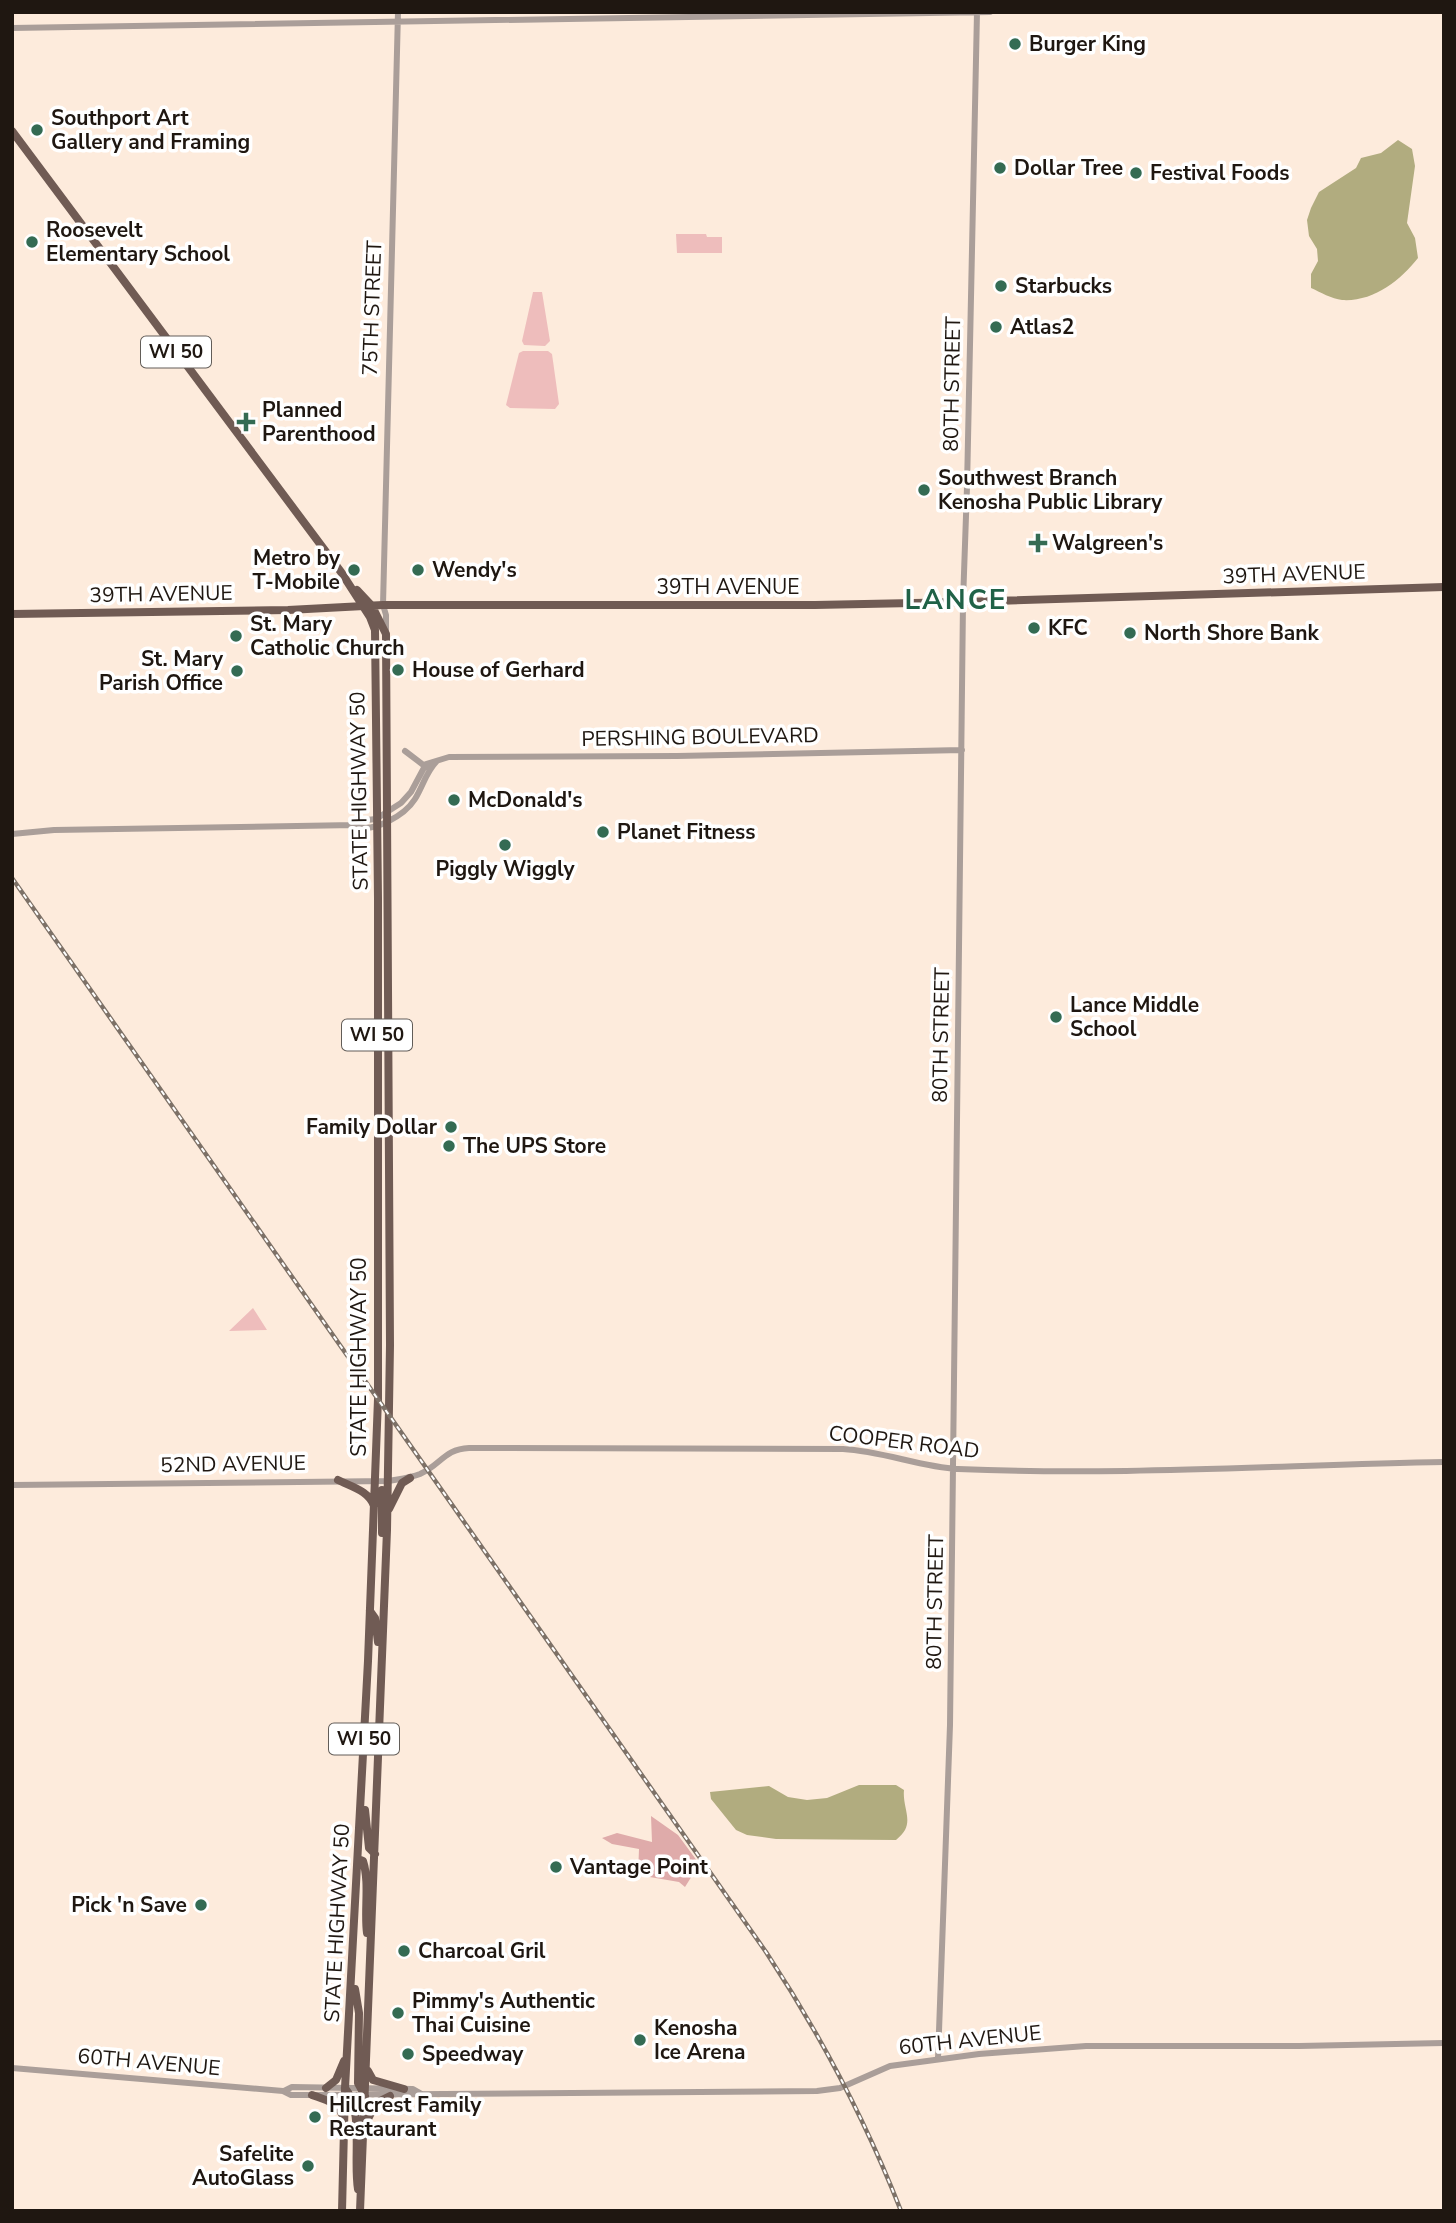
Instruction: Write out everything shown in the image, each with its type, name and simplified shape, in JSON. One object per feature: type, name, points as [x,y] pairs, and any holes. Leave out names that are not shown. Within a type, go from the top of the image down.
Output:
[{"type":"main road","name":"STATE HIGHWAY 50","points":[[12,131],[341,572],[377,616],[386,634],[390,1345],[387,1514],[360,2208]]},
{"type":"main road","name":"39TH AVENUE","points":[[12,614],[288,610],[383,605],[802,605],[963,602],[1444,587]]},
{"type":"main road","name":"STATE HIGHWAY 50","points":[[341,2211],[378,1413],[375,630],[367,606]]},
{"type":"main road","points":[[378,1413],[382,1433],[383,1472],[387,1481]]},
{"type":"main road","points":[[387,1514],[396,1493],[410,1478]]},
{"type":"main road","points":[[338,1480],[363,1492],[372,1499],[374,1508]]},
{"type":"main road","points":[[376,1480],[382,1485],[381,1520],[385,1553]]},
{"type":"main road","points":[[370,1611],[375,1618],[381,1658]]},
{"type":"main road","points":[[363,1769],[367,1838],[369,1848],[375,1854]]},
{"type":"main road","points":[[358,1859],[363,1861],[365,1869],[365,1915],[370,1954]]},
{"type":"main road","points":[[352,1976],[359,2013],[357,2074],[363,2091]]},
{"type":"main road","points":[[326,2088],[339,2076],[348,2048]]},
{"type":"main road","points":[[366,2064],[373,2080],[404,2089]]},
{"type":"main road","points":[[347,2093],[356,2126],[355,2169],[360,2208]]},
{"type":"main road","points":[[313,2095],[339,2108],[345,2122]]},
{"type":"main road","points":[[364,2128],[376,2103],[390,2096]]},
{"type":"street","name":"75TH STREET","points":[[386,634],[383,605],[398,12]]},
{"type":"street","points":[[12,28],[990,12]]},
{"type":"street","name":"80TH STREET","points":[[938,2059],[948,1814],[955,1469],[963,602],[977,13]]},
{"type":"street","name":"75TH STREET","points":[[375,630],[377,616],[383,605]]},
{"type":"street","name":"PERSHING BOULEVARD","points":[[355,825],[357,821],[388,816],[412,803],[427,768],[439,760],[455,756],[664,756],[962,750]]},
{"type":"street","points":[[405,751],[427,768]]},
{"type":"street","name":"PERSHING BOULEVARD","points":[[12,834],[54,830],[355,825],[360,828],[377,828],[388,816]]},
{"type":"street","name":"COOPER ROAD","points":[[446,1454],[456,1449],[469,1448],[787,1447],[847,1449],[955,1469],[1052,1472],[1444,1462]]},
{"type":"street","name":"52ND AVENUE","points":[[12,1485],[387,1481],[410,1478],[446,1454]]},
{"type":"street","name":"60TH AVENUE","points":[[12,2068],[283,2091],[291,2095],[404,2089],[413,2089],[420,2093],[470,2095],[826,2091],[840,2088],[890,2066],[1086,2046],[1299,2046],[1444,2042]]},
{"type":"street","name":"60TH AVENUE","points":[[283,2091],[292,2087],[326,2088],[347,2093]]},
{"type":"street","name":"60TH AVENUE","points":[[363,2091],[390,2096],[414,2096],[420,2093]]},
{"type":"shaded area","points":[[1398,140],[1412,149],[1415,166],[1407,223],[1415,238],[1418,258],[1394,282],[1364,298],[1342,300],[1311,288],[1311,274],[1318,261],[1317,249],[1309,236],[1307,220],[1319,192],[1356,168],[1361,158],[1381,153]]},
{"type":"shaded area","points":[[676,234],[722,237],[722,253],[677,253]]},
{"type":"shaded area","points":[[533,292],[542,292],[550,341],[545,346],[524,345],[522,341]]},
{"type":"shaded area","points":[[548,351],[552,354],[559,404],[555,409],[510,408],[506,405],[519,353]]},
{"type":"shaded area","points":[[253,1308],[267,1330],[229,1331]]},
{"type":"shaded area","points":[[859,1785],[896,1785],[904,1790],[907,1822],[906,1828],[896,1840],[776,1839],[747,1835],[736,1830],[711,1799],[710,1792],[769,1786],[788,1797],[807,1800],[827,1798]]},
{"type":"shaded area","points":[[651,1816],[678,1835],[706,1873],[695,1871],[685,1887],[679,1882],[638,1875],[639,1849],[612,1844],[602,1838],[617,1833],[652,1842]]},
{"type":"railway","points":[[12,878],[766,1952],[805,2014],[840,2078],[901,2211]]},
{"type":"place","name":"Burger King","points":[[1015,44]]},
{"type":"place","name":"Southport Art Gallery and Framing","points":[[37,130]]},
{"type":"place","name":"Dollar Tree","points":[[1000,168]]},
{"type":"place","name":"Festival Foods","points":[[1136,173]]},
{"type":"place","name":"Roosevelt Elementary School","points":[[32,242]]},
{"type":"place","name":"Starbucks","points":[[1001,286]]},
{"type":"place","name":"Atlas2","points":[[996,327]]},
{"type":"place","name":"Planned Parenthood","points":[[246,422]]},
{"type":"place","name":"Southwest Branch Kenosha Public Library","points":[[924,490]]},
{"type":"place","name":"Walgreen's","points":[[1038,543]]},
{"type":"place","name":"Metro by T-Mobile","points":[[354,570]]},
{"type":"place","name":"Wendy's","points":[[418,570]]},
{"type":"place","name":"KFC","points":[[1034,628]]},
{"type":"place","name":"North Shore Bank","points":[[1130,633]]},
{"type":"place","name":"St. Mary Catholic Church","points":[[236,636]]},
{"type":"place","name":"House of Gerhard","points":[[398,670]]},
{"type":"place","name":"St. Mary Parish Office","points":[[237,671]]},
{"type":"place","name":"McDonald's","points":[[454,800]]},
{"type":"place","name":"Planet Fitness","points":[[603,832]]},
{"type":"place","name":"Piggly Wiggly","points":[[505,845]]},
{"type":"place","name":"Lance Middle School","points":[[1056,1017]]},
{"type":"place","name":"Family Dollar","points":[[451,1127]]},
{"type":"place","name":"The UPS Store","points":[[449,1146]]},
{"type":"place","name":"Vantage Point","points":[[556,1867]]},
{"type":"place","name":"Pick 'n Save","points":[[201,1905]]},
{"type":"place","name":"Charcoal Gril","points":[[404,1951]]},
{"type":"place","name":"Pimmy's Authentic Thai Cuisine","points":[[398,2013]]},
{"type":"place","name":"Kenosha Ice Arena","points":[[640,2040]]},
{"type":"place","name":"Speedway","points":[[408,2054]]},
{"type":"place","name":"Hillcrest Family Restaurant","points":[[315,2117]]},
{"type":"place","name":"Safelite AutoGlass","points":[[308,2166]]},
{"type":"district","name":"LANCE","points":[[956,600]]}]
